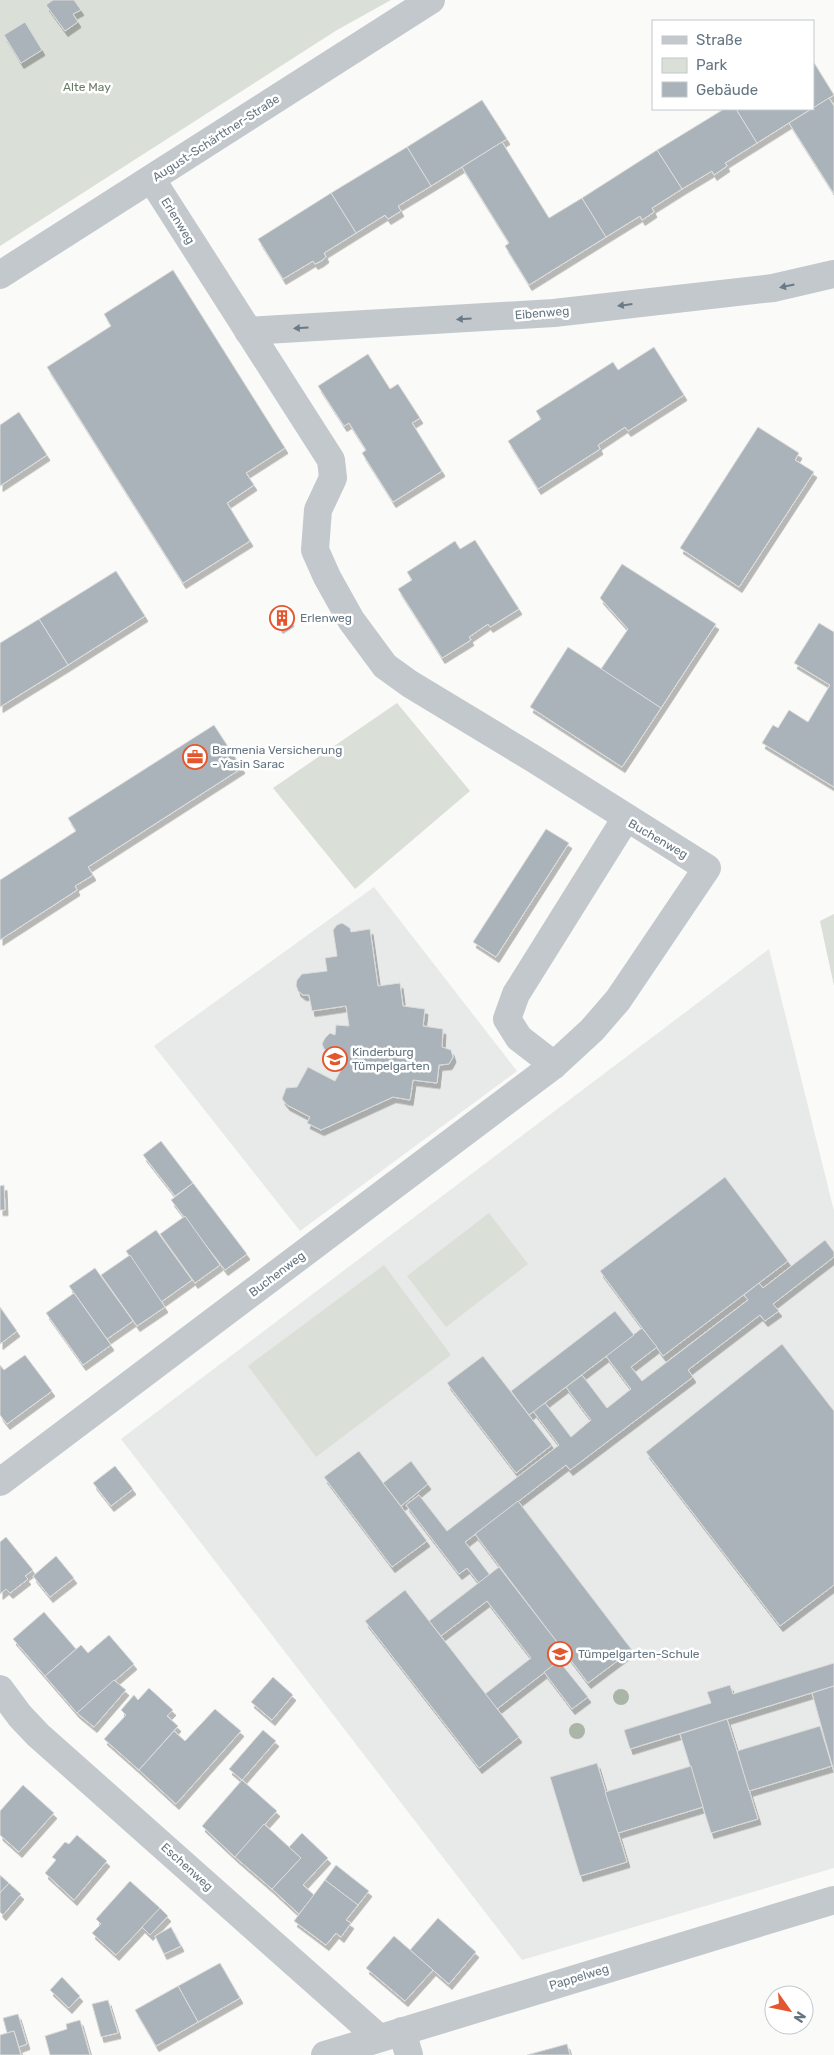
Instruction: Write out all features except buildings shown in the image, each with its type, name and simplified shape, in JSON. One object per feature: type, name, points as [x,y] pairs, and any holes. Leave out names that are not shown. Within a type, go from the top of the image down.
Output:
[{"type":"street","name":"August-Schärttner-Straße","points":[[0,276],[431,0]]},
{"type":"street","name":"Erlenweg","points":[[152,180],[330,460],[333,478],[318,510],[315,550],[327,577],[351,620],[368,645],[385,666],[410,684],[534,759],[626,818]]},
{"type":"street","name":"Eibenweg","points":[[248,331],[554,313],[773,288],[834,274]]},
{"type":"street","name":"Buchenweg","points":[[0,1482],[554,1064],[592,1030],[618,1000],[707,868],[626,818],[516,994],[507,1018],[519,1038],[554,1064]]},
{"type":"street","name":"Eschenweg","points":[[0,1689],[20,1716],[38,1735],[397,2041]]},
{"type":"street","name":"Pappelweg","points":[[325,2055],[397,2041],[834,1900]]},
{"type":"shaded area","name":"Kinderburg Tümpelgarten","points":[[374,887],[517,1071],[300,1231],[154,1046]]},
{"type":"shaded area","name":"Tümpelgarten-Schule","points":[[769,949],[834,1211],[834,1868],[522,1960],[121,1439]]},
{"type":"green space","name":"Alte May","points":[[0,0],[391,0],[337,30],[0,246]]},
{"type":"green space","points":[[397,703],[470,791],[355,889],[273,788]]},
{"type":"green space","points":[[834,914],[834,986],[820,921]]},
{"type":"green space","points":[[489,1213],[528,1264],[446,1327],[407,1276]]},
{"type":"green space","points":[[384,1265],[451,1355],[316,1457],[248,1366]]},
{"type":"place","name":"Erlenweg","points":[[282,618]]},
{"type":"place","name":"Barmenia Versicherung - Yasin Sarac","points":[[195,757]]},
{"type":"place","name":"Kinderburg Tümpelgarten","points":[[335,1059]]},
{"type":"place","name":"Tümpelgarten-Schule","points":[[560,1654]]}]
